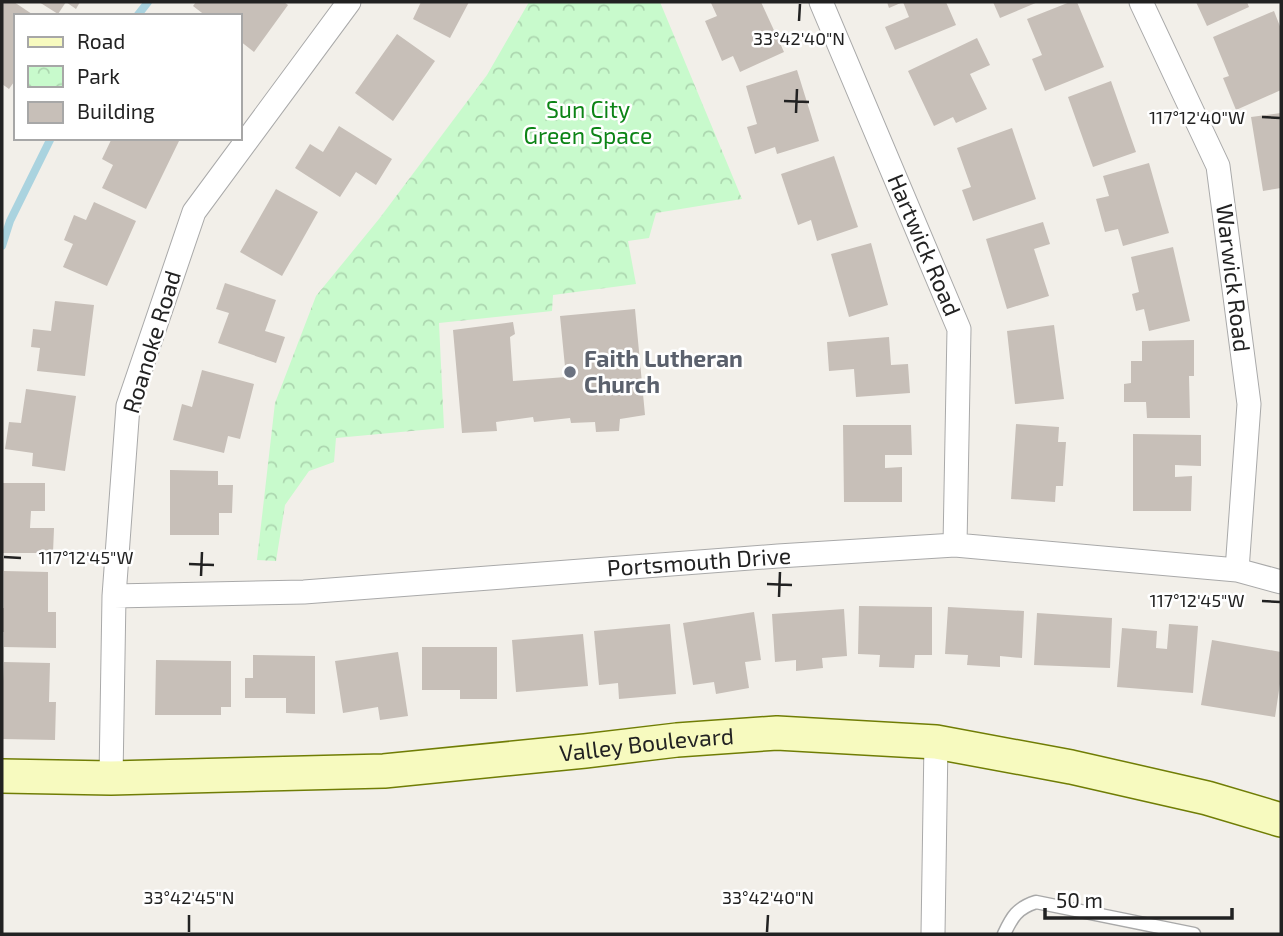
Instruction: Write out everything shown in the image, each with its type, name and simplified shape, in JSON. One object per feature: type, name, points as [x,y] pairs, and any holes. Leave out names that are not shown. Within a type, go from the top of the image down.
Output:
[{"type":"street","name":"Roanoke Road","points":[[111,778],[114,596],[128,405],[194,212],[349,2]]},
{"type":"street","name":"Hartwick Road","points":[[821,2],[959,329],[955,545]]},
{"type":"street","name":"Warwick Road","points":[[1141,2],[1218,166],[1249,404],[1237,570]]},
{"type":"street","name":"Portsmouth Drive","points":[[114,596],[304,592],[955,545],[1237,570],[1281,582]]},
{"type":"street","name":"Valley Boulevard","points":[[2,776],[111,778],[384,771],[677,740],[777,733],[936,742],[1072,767],[1208,798],[1281,820]]},
{"type":"street","points":[[933,934],[936,742]]},
{"type":"lane","points":[[1004,934],[1011,919],[1023,906],[1035,902],[1194,934]]},
{"type":"green space","name":"Sun City Green Space","points":[[529,2],[660,2],[742,199],[656,213],[649,238],[628,241],[636,284],[553,295],[552,311],[439,323],[444,428],[336,438],[334,462],[309,471],[285,505],[276,561],[257,560],[275,403],[316,296],[379,219],[487,75]]},
{"type":"building","points":[[4,2],[14,2],[32,14],[14,14],[14,82],[9,89],[2,84]]},
{"type":"building","points":[[39,2],[66,2],[58,14]]},
{"type":"building","points":[[66,2],[80,2],[76,9]]},
{"type":"building","points":[[196,2],[284,2],[288,5],[254,52],[242,43],[242,14],[203,14],[193,6]]},
{"type":"building","points":[[421,2],[469,2],[450,38],[413,19]]},
{"type":"building","points":[[761,2],[784,52],[740,72],[733,56],[722,61],[705,21],[717,16],[711,3]]},
{"type":"building","points":[[887,2],[903,2],[889,8]]},
{"type":"building","points":[[903,2],[946,2],[956,25],[895,50],[885,27],[909,17]]},
{"type":"building","points":[[993,2],[1038,2],[1000,18]]},
{"type":"building","points":[[1070,2],[1077,2],[1104,67],[1045,91],[1032,59],[1042,55],[1027,19]]},
{"type":"building","points":[[1196,2],[1247,2],[1249,7],[1207,26]]},
{"type":"building","points":[[1274,11],[1281,29],[1281,90],[1236,110],[1223,78],[1229,76],[1213,37]]},
{"type":"building","points":[[397,34],[435,61],[393,121],[355,93]]},
{"type":"building","points":[[977,38],[990,65],[970,74],[987,109],[956,123],[953,117],[934,126],[908,71]]},
{"type":"building","points":[[797,70],[819,141],[777,154],[775,147],[755,154],[747,127],[757,124],[746,86]]},
{"type":"building","points":[[1111,81],[1136,152],[1093,167],[1068,97]]},
{"type":"building","points":[[1281,113],[1281,188],[1263,191],[1251,117]]},
{"type":"building","points":[[339,126],[392,159],[376,185],[356,172],[340,197],[295,168],[310,144],[323,152]]},
{"type":"building","points":[[1012,128],[1036,199],[973,221],[962,190],[971,187],[957,148]]},
{"type":"building","points":[[111,140],[179,141],[146,209],[102,188],[113,165],[102,159]]},
{"type":"building","points":[[834,156],[858,227],[817,241],[811,220],[798,225],[781,174]]},
{"type":"building","points":[[1149,163],[1169,233],[1123,246],[1118,229],[1105,232],[1096,199],[1109,196],[1103,176]]},
{"type":"building","points":[[276,189],[318,212],[282,276],[240,252]]},
{"type":"building","points":[[94,202],[136,221],[107,286],[63,267],[73,244],[64,240],[74,215],[86,220]]},
{"type":"building","points":[[1043,222],[1050,244],[1034,249],[1049,296],[1007,309],[986,239]]},
{"type":"building","points":[[871,243],[888,305],[849,317],[831,254]]},
{"type":"building","points":[[1173,247],[1190,321],[1149,331],[1144,309],[1136,311],[1132,294],[1139,292],[1131,257]]},
{"type":"building","points":[[225,283],[276,300],[265,331],[285,337],[276,363],[218,343],[229,313],[216,309]]},
{"type":"building","points":[[55,301],[94,305],[85,376],[37,371],[40,348],[31,347],[33,329],[51,331]]},
{"type":"building","points":[[635,309],[645,415],[620,419],[619,431],[596,432],[595,422],[571,423],[570,418],[534,422],[533,417],[496,422],[497,431],[462,433],[453,330],[513,322],[515,334],[510,337],[513,381],[566,377],[560,316]]},
{"type":"building","points":[[1054,325],[1064,399],[1015,404],[1007,331]]},
{"type":"building","points":[[889,337],[891,365],[908,364],[910,393],[856,397],[854,369],[829,371],[827,342]]},
{"type":"building","points":[[1194,340],[1194,376],[1189,376],[1190,418],[1147,418],[1146,402],[1124,402],[1124,384],[1131,383],[1131,361],[1142,361],[1142,341]]},
{"type":"building","points":[[202,370],[254,384],[240,439],[228,436],[224,453],[173,440],[182,404],[192,407]]},
{"type":"building","points":[[26,389],[76,396],[65,471],[32,466],[33,453],[5,449],[9,422],[21,423]]},
{"type":"building","points":[[1016,424],[1059,427],[1058,442],[1066,442],[1063,486],[1056,486],[1055,502],[1011,499]]},
{"type":"building","points":[[843,425],[911,425],[912,455],[885,455],[885,468],[902,467],[902,502],[844,502]]},
{"type":"building","points":[[1133,434],[1201,435],[1201,466],[1175,465],[1175,477],[1192,476],[1191,511],[1133,511]]},
{"type":"building","points":[[170,470],[218,471],[218,485],[233,485],[232,513],[219,513],[219,535],[170,535]]},
{"type":"building","points":[[2,483],[45,483],[45,511],[31,511],[30,528],[54,528],[53,553],[2,553]]},
{"type":"building","points":[[4,571],[48,572],[48,612],[56,612],[56,648],[4,647]]},
{"type":"building","points":[[859,606],[932,607],[932,655],[915,655],[914,668],[879,667],[880,655],[858,654]]},
{"type":"building","points":[[948,607],[1024,611],[1022,658],[1000,656],[1000,667],[967,665],[968,655],[945,654]]},
{"type":"building","points":[[844,609],[847,656],[822,658],[823,668],[796,671],[796,660],[775,662],[772,614]]},
{"type":"building","points":[[754,612],[761,660],[745,662],[749,688],[716,694],[714,682],[693,685],[683,623]]},
{"type":"building","points":[[1037,613],[1112,618],[1110,668],[1034,665]]},
{"type":"building","points":[[670,624],[676,694],[619,699],[618,683],[599,685],[594,631]]},
{"type":"building","points":[[1169,624],[1198,626],[1193,693],[1117,687],[1122,628],[1157,631],[1156,648],[1167,649]]},
{"type":"building","points":[[583,634],[588,686],[516,692],[512,640]]},
{"type":"building","points":[[1212,640],[1281,652],[1281,677],[1275,717],[1201,705]]},
{"type":"building","points":[[422,647],[497,647],[497,699],[460,699],[460,690],[422,690]]},
{"type":"building","points":[[398,652],[408,716],[380,720],[378,707],[343,713],[335,661]]},
{"type":"building","points":[[253,655],[315,656],[315,714],[286,713],[286,698],[245,698],[245,678],[253,678]]},
{"type":"building","points":[[156,660],[231,661],[231,707],[221,707],[221,715],[155,715]]},
{"type":"building","points":[[4,662],[50,663],[49,702],[56,702],[55,740],[3,739]]},
{"type":"waterway","points":[[139,14],[148,2]]},
{"type":"waterway","points":[[2,246],[10,221],[50,140]]},
{"type":"place","name":"Faith Lutheran Church","points":[[570,372]]}]
